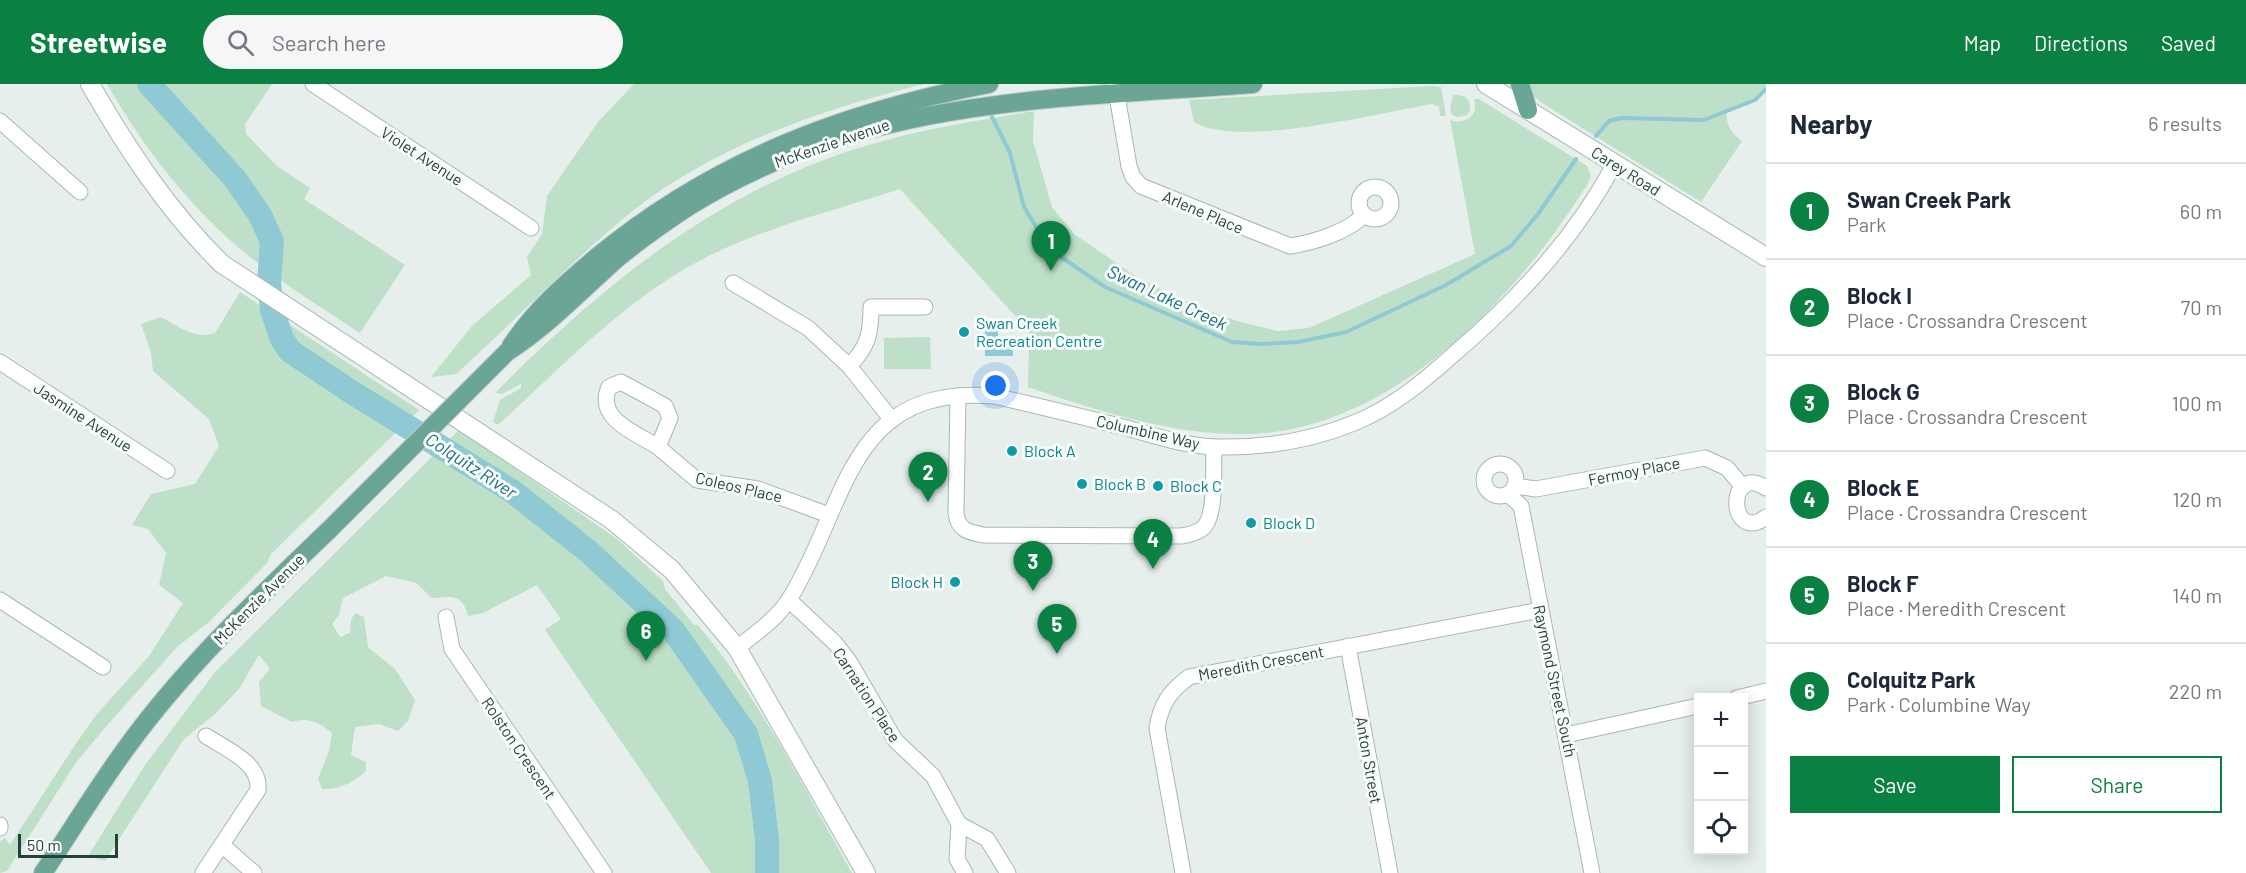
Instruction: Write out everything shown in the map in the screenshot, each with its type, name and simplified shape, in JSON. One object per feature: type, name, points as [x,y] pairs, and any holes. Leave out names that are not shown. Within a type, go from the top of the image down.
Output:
[{"type":"main road","points":[[90,84],[146,176],[184,225],[222,264],[282,306],[469,423],[612,520],[672,570],[737,648],[866,873]]},
{"type":"main road","name":"McKenzie Avenue","points":[[43,873],[127,747],[166,698],[209,650],[507,352],[527,322],[583,269],[643,221],[700,183],[772,148],[884,108],[989,84]]},
{"type":"main road","name":"McKenzie Avenue","points":[[507,352],[536,333],[635,245],[710,194],[785,158],[857,132],[916,116],[1008,102],[1116,89],[1253,84]]},
{"type":"main road","name":"Carey Road","points":[[1486,84],[1766,257]]},
{"type":"main road","points":[[1520,84],[1528,110]]},
{"type":"street","name":"Violet Avenue","points":[[313,84],[531,228]]},
{"type":"street","name":"Arlene Place","points":[[1116,89],[1129,166],[1133,177],[1141,186],[1290,246],[1302,245],[1356,223],[1364,215]]},
{"type":"street","points":[[0,121],[80,192]]},
{"type":"street","name":"Columbine Way","points":[[737,648],[768,623],[789,600],[856,458],[869,441],[892,420],[923,403],[958,396],[994,396],[1159,437],[1214,447],[1278,444],[1353,423],[1388,407],[1459,351],[1534,279],[1574,229],[1614,165]]},
{"type":"street","points":[[733,283],[808,328],[849,366],[892,420]]},
{"type":"street","points":[[849,366],[867,344],[871,307],[925,307]]},
{"type":"street","name":"Jasmine Avenue","points":[[0,362],[167,471]]},
{"type":"street","name":"Coleos Place","points":[[658,447],[670,418],[665,406],[621,382],[609,387],[606,404],[612,417],[658,447],[697,480],[758,489],[829,515]]},
{"type":"street","points":[[958,396],[957,522],[971,532],[983,535],[1169,536],[1192,534],[1204,528],[1211,513],[1214,447]]},
{"type":"street","name":"Fermoy Place","points":[[1512,490],[1536,489],[1705,458],[1727,468],[1743,488]]},
{"type":"street","points":[[1766,488],[1751,484],[1737,494],[1735,503],[1737,512],[1743,519],[1752,522],[1766,517]]},
{"type":"street","name":"Raymond Street South","points":[[1512,490],[1521,506],[1593,873]]},
{"type":"street","points":[[0,600],[103,667]]},
{"type":"street","name":"Carnation Place","points":[[789,600],[835,643],[849,662],[895,740],[933,776],[959,824]]},
{"type":"street","name":"Meredith Crescent","points":[[1183,873],[1158,747],[1157,728],[1160,711],[1167,695],[1189,677],[1540,610]]},
{"type":"street","name":"Rolston Crescent","points":[[446,617],[453,649],[604,873]]},
{"type":"street","name":"Anton Street","points":[[1348,646],[1389,873]]},
{"type":"street","points":[[1748,695],[1766,691]]},
{"type":"street","points":[[1566,735],[1694,707]]},
{"type":"street","points":[[203,873],[258,790],[259,779],[253,768],[206,736]]},
{"type":"street","points":[[966,873],[957,859],[959,824],[987,839],[1008,873]]},
{"type":"street","points":[[222,845],[254,873]]},
{"type":"green space","points":[[107,84],[272,84],[245,124],[246,134],[277,166],[310,188],[304,199],[405,265],[360,333],[268,271],[211,222],[172,180],[138,133]]},
{"type":"green space","points":[[634,84],[924,84],[808,118],[733,149],[698,168],[663,189],[607,232],[456,374],[431,377],[472,326],[531,275],[527,257],[542,234],[547,196],[598,122]]},
{"type":"green space","points":[[1530,84],[1766,84],[1766,89],[1755,100],[1727,112],[1730,128],[1742,141],[1701,202],[1542,103],[1532,95]]},
{"type":"green space","points":[[1441,87],[1446,116],[1440,116],[1439,107],[1432,104],[1344,121],[1274,131],[1241,132],[1214,129],[1194,122],[1189,100]]},
{"type":"green space","points":[[1453,95],[1463,96],[1468,100],[1470,110],[1467,115],[1458,117],[1452,115],[1450,109]]},
{"type":"green space","points":[[1474,99],[1479,99],[1587,166],[1591,176],[1587,185],[1525,271],[1487,312],[1445,350],[1400,383],[1352,410],[1301,427],[1249,434],[1193,431],[1109,413],[1028,387],[1029,331],[900,189],[747,239],[671,277],[619,315],[498,425],[493,422],[500,400],[521,388],[521,384],[502,394],[495,393],[537,352],[625,275],[721,209],[772,182],[826,159],[883,141],[939,128],[1034,111],[1033,141],[1052,207],[1074,234],[1140,279],[1190,304],[1237,321],[1278,331],[1309,328],[1475,254],[1450,120],[1461,121],[1470,118],[1475,110]]},
{"type":"green space","points":[[240,292],[419,410],[271,554],[267,563],[209,622],[177,647],[75,764],[7,871],[0,873],[0,841],[5,838],[10,845],[96,715],[149,656],[183,603],[159,585],[166,553],[148,529],[132,525],[151,494],[195,484],[219,446],[209,419],[153,371],[151,352],[141,324],[161,317],[194,333],[208,335],[215,333]]},
{"type":"green space","points":[[930,337],[931,369],[884,369],[884,338]]},
{"type":"green space","points":[[459,430],[616,538],[663,581],[665,589],[694,625],[698,625],[741,682],[780,745],[852,873],[711,873],[545,630],[561,619],[537,585],[483,613],[468,616],[459,600],[450,597],[432,598],[416,583],[386,576],[343,598],[339,615],[332,624],[340,637],[350,633],[351,620],[355,613],[364,617],[368,647],[395,669],[415,700],[408,721],[398,731],[379,724],[355,727],[351,755],[366,762],[366,771],[357,779],[346,784],[322,789],[318,779],[329,751],[332,733],[313,722],[303,720],[292,722],[261,706],[259,682],[270,669],[259,655],[239,689],[214,715],[184,739],[105,861],[88,856],[145,765],[216,671]]},
{"type":"water","points":[[985,328],[998,328],[998,343],[1013,342],[1013,356],[985,356]]},
{"type":"waterway","name":"Colquitz River","points":[[149,84],[235,179],[260,215],[272,241],[269,283],[272,310],[282,339],[290,351],[353,393],[512,491],[588,551],[673,630],[746,734],[760,781],[767,840],[767,873]]},
{"type":"waterway","name":"Swan Lake Creek","points":[[1596,136],[1609,121],[1621,118],[1704,120],[1755,100],[1766,89]]},
{"type":"waterway","name":"Swan Lake Creek","points":[[989,111],[1010,153],[1024,207],[1041,235],[1061,257],[1105,287],[1232,342],[1262,344],[1298,342],[1346,332],[1446,285],[1511,246],[1538,214],[1576,159]]},
{"type":"place","name":"Swan Creek Park","points":[[1051,271]]},
{"type":"place","name":"Swan Creek Recreation Centre","points":[[964,332]]},
{"type":"place","name":"Block A","points":[[1012,451]]},
{"type":"place","name":"Block B","points":[[1082,484]]},
{"type":"place","name":"Block C","points":[[1158,486]]},
{"type":"place","name":"Block I","points":[[928,502]]},
{"type":"place","name":"Block D","points":[[1251,523]]},
{"type":"place","name":"Block E","points":[[1153,569]]},
{"type":"place","name":"Block H","points":[[955,582]]},
{"type":"place","name":"Block G","points":[[1033,591]]},
{"type":"place","name":"Block F","points":[[1057,654]]},
{"type":"place","name":"Colquitz Park","points":[[646,661]]}]
